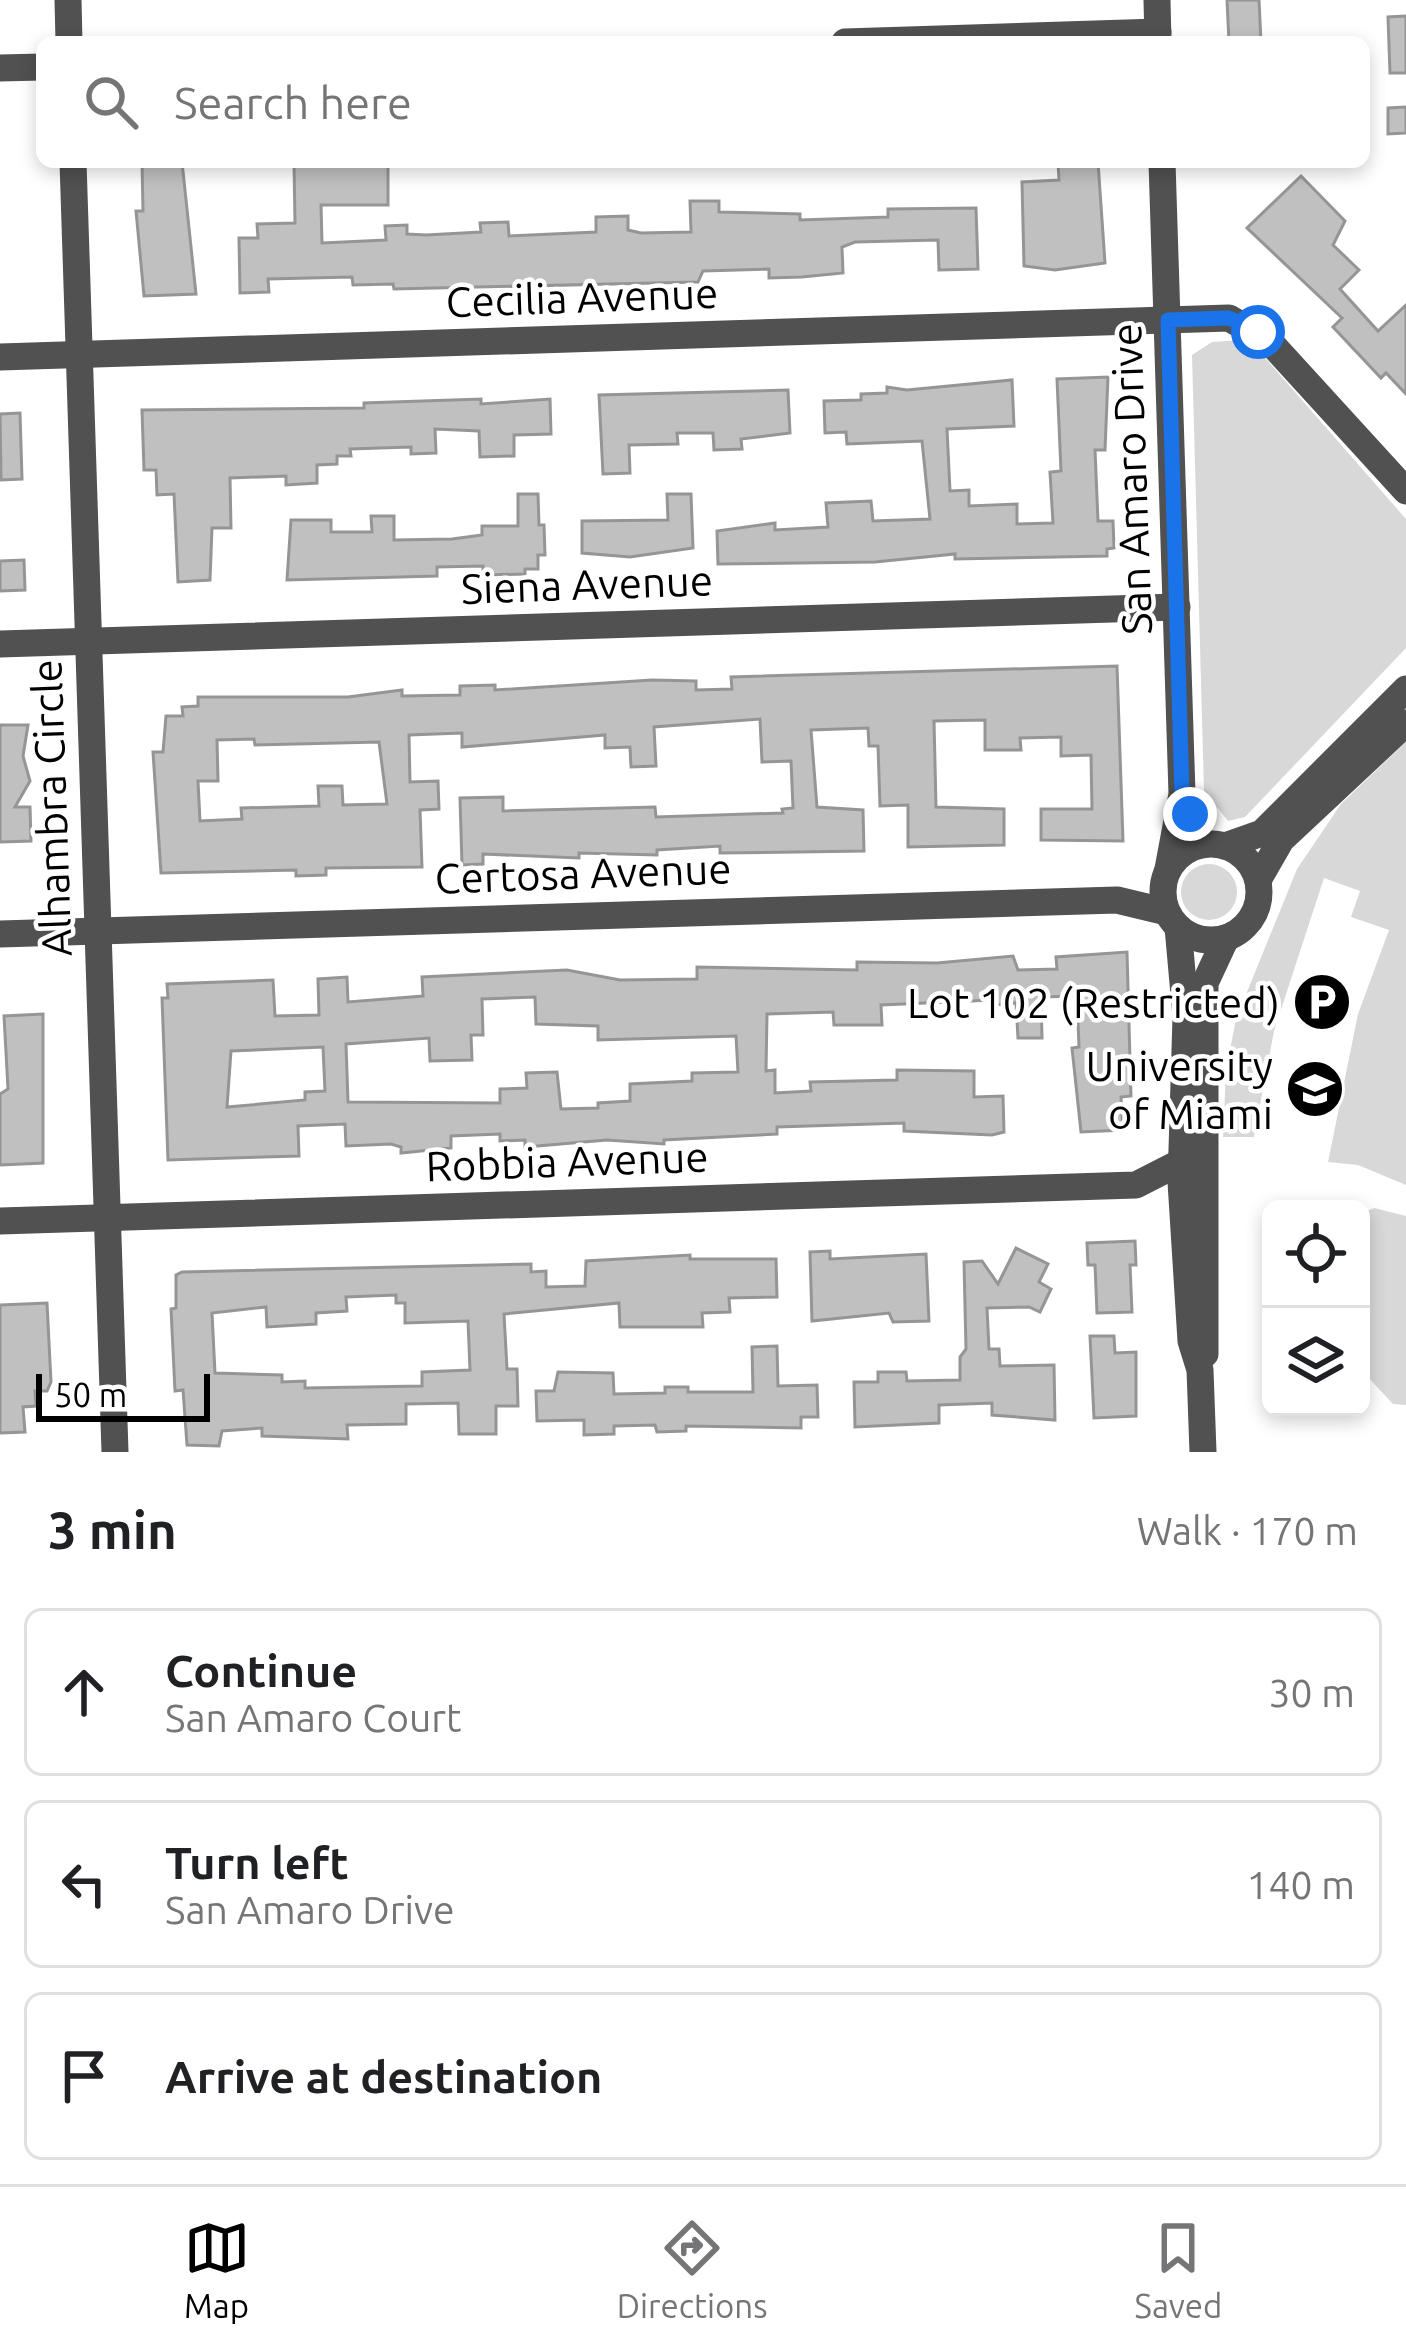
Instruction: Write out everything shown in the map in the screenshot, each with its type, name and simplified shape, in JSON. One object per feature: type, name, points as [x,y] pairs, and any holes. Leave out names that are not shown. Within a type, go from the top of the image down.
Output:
[{"type":"street","points":[[68,0],[69,36]]},
{"type":"street","points":[[1157,0],[1158,36]]},
{"type":"street","points":[[0,68],[36,68]]},
{"type":"street","name":"Alhambra Circle","points":[[73,168],[116,1452]]},
{"type":"street","name":"San Amaro Drive","points":[[1162,168],[1182,794],[1168,869]]},
{"type":"street","name":"Cecilia Avenue","points":[[0,357],[1229,318],[1258,332],[1406,491]]},
{"type":"street","name":"Siena Avenue","points":[[0,644],[1177,607]]},
{"type":"street","points":[[1181,1452],[1202,1442],[1181,1162],[1186,1017],[1173,919],[1163,890],[1168,869],[1190,849],[1262,833],[1406,689]]},
{"type":"street","points":[[1173,919],[1204,940],[1226,938],[1243,928],[1255,912],[1258,880],[1281,840],[1406,723]]},
{"type":"street","name":"San Amaro Drive","points":[[1182,794],[1218,845]]},
{"type":"street","points":[[1218,845],[1246,859],[1258,880]]},
{"type":"street","name":"Certosa Avenue","points":[[0,934],[1117,900],[1173,919]]},
{"type":"street","points":[[1200,1370],[1208,1344],[1205,982],[1226,938]]},
{"type":"street","points":[[1182,1128],[1192,1168],[1204,1182]]},
{"type":"street","name":"Robbia Avenue","points":[[1136,1185],[1181,1162]]},
{"type":"street","name":"Robbia Avenue","points":[[0,1222],[1136,1185],[1183,1204]]},
{"type":"shaded area","points":[[1241,340],[1267,360],[1406,519],[1406,648],[1245,817],[1228,821],[1204,791],[1192,355],[1212,342]]},
{"type":"shaded area","points":[[1406,742],[1406,1185],[1358,1165],[1328,1162],[1358,1014],[1389,930],[1351,917],[1360,891],[1324,878],[1274,1031],[1254,1137],[1223,1137],[1226,1071],[1236,1019],[1297,869],[1341,804]]},
{"type":"shaded area","points":[[1209,864],[1229,872],[1237,892],[1229,912],[1209,920],[1189,912],[1181,892],[1189,872]]},
{"type":"shaded area","points":[[1370,1210],[1406,1216],[1406,1405],[1393,1404],[1370,1379]]},
{"type":"building","points":[[1227,0],[1259,0],[1261,36],[1229,36]]},
{"type":"building","points":[[1406,16],[1406,73],[1390,73],[1388,17]]},
{"type":"building","points":[[1406,107],[1406,133],[1388,134],[1388,108]]},
{"type":"building","points":[[142,168],[183,168],[196,294],[144,296],[136,211],[143,211]]},
{"type":"building","points":[[294,168],[388,168],[388,205],[321,205],[322,243],[386,240],[385,226],[407,225],[407,234],[426,235],[481,232],[480,223],[508,222],[509,236],[596,232],[596,217],[628,216],[628,230],[691,232],[690,201],[719,201],[719,212],[800,214],[800,220],[888,217],[888,209],[976,208],[978,269],[939,270],[938,240],[855,242],[842,247],[843,273],[802,277],[769,278],[769,269],[703,271],[698,282],[394,289],[393,284],[353,285],[352,277],[268,279],[269,292],[240,293],[239,238],[258,238],[257,224],[295,223]]},
{"type":"building","points":[[1058,168],[1098,168],[1105,263],[1055,270],[1024,266],[1022,182],[1059,180]]},
{"type":"building","points":[[1301,176],[1345,221],[1333,245],[1359,270],[1340,289],[1378,331],[1406,305],[1406,394],[1386,373],[1381,378],[1333,327],[1342,318],[1247,228]]},
{"type":"building","points":[[1108,377],[1105,450],[1095,450],[1098,521],[1113,521],[1114,548],[1107,549],[1107,556],[955,559],[955,554],[875,562],[718,564],[717,531],[775,523],[775,530],[828,527],[826,503],[871,501],[873,521],[930,519],[922,441],[847,444],[846,432],[825,433],[824,401],[861,400],[861,394],[887,393],[887,387],[907,390],[1012,380],[1014,426],[947,429],[950,491],[969,490],[969,506],[1017,504],[1017,524],[1053,523],[1050,472],[1061,471],[1057,379]]},
{"type":"building","points":[[788,390],[790,433],[741,439],[742,449],[714,450],[713,433],[677,433],[678,444],[629,445],[630,473],[603,474],[599,395]]},
{"type":"building","points":[[481,399],[481,404],[550,399],[551,434],[514,435],[514,456],[480,457],[479,431],[435,429],[436,453],[411,454],[411,447],[350,449],[351,456],[337,456],[337,464],[317,465],[317,483],[286,485],[286,476],[230,478],[231,528],[212,528],[210,580],[178,582],[174,494],[157,495],[156,470],[144,470],[142,410],[364,408],[364,403]]},
{"type":"building","points":[[20,413],[22,479],[1,480],[0,414]]},
{"type":"building","points":[[518,494],[538,494],[539,525],[544,525],[545,555],[538,555],[538,569],[525,569],[525,574],[483,575],[483,566],[437,567],[437,576],[287,580],[291,520],[331,520],[331,532],[372,532],[371,516],[394,516],[394,540],[452,539],[482,535],[482,526],[518,526]]},
{"type":"building","points":[[667,494],[691,494],[693,548],[630,557],[582,553],[582,521],[668,520]]},
{"type":"building","points":[[24,560],[25,590],[0,591],[0,561]]},
{"type":"building","points":[[1117,666],[1123,841],[1041,840],[1041,809],[1092,809],[1091,755],[1061,756],[1061,737],[1020,738],[1021,750],[985,750],[985,720],[934,721],[936,807],[1004,809],[1004,845],[908,847],[908,805],[880,806],[878,746],[869,746],[868,728],[811,730],[817,807],[863,810],[864,851],[720,853],[720,846],[657,850],[657,855],[579,853],[579,858],[483,854],[483,864],[462,865],[460,798],[503,797],[503,811],[655,807],[656,817],[783,813],[782,809],[793,808],[791,761],[762,762],[760,719],[654,727],[656,766],[631,767],[630,747],[605,748],[605,735],[462,747],[462,733],[409,735],[410,782],[438,781],[439,809],[420,810],[422,867],[326,868],[326,875],[296,876],[296,870],[161,873],[153,752],[163,752],[166,716],[183,716],[182,707],[198,706],[198,697],[348,697],[402,690],[402,696],[460,695],[460,686],[495,685],[495,690],[652,680],[696,681],[696,690],[732,689],[731,677]],"holes":[[[254,739],[255,745],[379,742],[387,804],[343,805],[342,786],[318,786],[319,806],[241,808],[242,819],[200,821],[198,781],[218,781],[217,740]]]},
{"type":"building","points":[[0,725],[28,725],[23,756],[30,781],[15,807],[30,807],[31,841],[0,842]]},
{"type":"building","points":[[1127,952],[1131,1096],[1121,1097],[1123,1130],[1081,1132],[1072,1048],[1079,1047],[1077,996],[1041,997],[1042,1038],[1018,1038],[1016,1003],[993,1005],[993,1000],[881,1005],[882,1025],[834,1025],[833,1012],[767,1014],[766,1071],[775,1070],[775,1093],[811,1091],[810,1082],[897,1080],[897,1070],[974,1071],[974,1097],[1003,1096],[1004,1132],[992,1135],[904,1131],[904,1123],[777,1127],[777,1134],[664,1140],[664,1144],[607,1140],[525,1147],[525,1140],[500,1141],[500,1134],[451,1136],[451,1148],[401,1153],[401,1147],[391,1144],[346,1146],[345,1124],[298,1126],[299,1156],[168,1160],[162,998],[168,998],[167,984],[273,980],[275,1016],[319,1015],[318,979],[347,977],[348,1002],[423,996],[422,977],[567,970],[620,980],[697,979],[697,967],[857,970],[857,962],[937,963],[1013,956],[1018,970],[1057,969],[1056,957]],"holes":[[[535,997],[536,1024],[598,1026],[598,1040],[736,1036],[738,1072],[692,1073],[692,1081],[630,1084],[630,1101],[598,1103],[598,1108],[561,1109],[557,1072],[526,1073],[527,1088],[500,1089],[500,1103],[348,1102],[346,1044],[429,1038],[430,1061],[472,1060],[471,1035],[483,1035],[482,999]],[[323,1047],[325,1091],[305,1092],[305,1100],[227,1107],[231,1051]]]},
{"type":"building","points":[[43,1014],[43,1163],[0,1165],[0,1094],[8,1089],[4,1016]]},
{"type":"building","points":[[1135,1241],[1136,1265],[1130,1265],[1132,1312],[1097,1313],[1095,1265],[1088,1265],[1087,1243]]},
{"type":"building","points":[[1016,1248],[1048,1264],[1039,1282],[1051,1289],[1040,1312],[1029,1307],[987,1308],[989,1349],[999,1349],[1000,1366],[1054,1365],[1055,1420],[992,1415],[992,1403],[939,1405],[939,1423],[855,1427],[854,1382],[878,1382],[878,1372],[906,1372],[907,1381],[960,1380],[960,1357],[966,1349],[964,1262],[982,1261],[998,1284]]},
{"type":"building","points":[[830,1251],[830,1259],[926,1254],[929,1321],[893,1322],[889,1313],[812,1321],[810,1252]]},
{"type":"building","points":[[690,1255],[690,1259],[776,1259],[777,1297],[729,1298],[730,1312],[702,1313],[703,1327],[620,1327],[619,1303],[504,1314],[507,1369],[517,1369],[518,1406],[496,1406],[496,1434],[459,1434],[458,1403],[406,1404],[406,1424],[347,1425],[348,1439],[262,1436],[262,1428],[222,1431],[219,1446],[187,1445],[183,1390],[175,1391],[171,1309],[176,1308],[176,1275],[182,1272],[531,1264],[531,1272],[546,1271],[546,1287],[585,1286],[586,1261]],"holes":[[[396,1295],[396,1303],[405,1303],[405,1323],[468,1321],[470,1370],[422,1372],[422,1386],[305,1388],[305,1381],[282,1382],[282,1375],[215,1373],[212,1313],[266,1307],[267,1327],[316,1324],[316,1313],[347,1311],[346,1297]]]},
{"type":"building","points":[[47,1303],[51,1382],[47,1391],[35,1391],[36,1406],[23,1407],[25,1432],[0,1433],[0,1305]]},
{"type":"building","points":[[1090,1336],[1114,1336],[1115,1353],[1136,1352],[1136,1416],[1094,1418]]},
{"type":"building","points":[[777,1346],[778,1386],[817,1385],[818,1417],[801,1417],[801,1428],[686,1426],[686,1431],[657,1432],[655,1425],[614,1426],[614,1434],[584,1435],[584,1420],[537,1421],[536,1391],[554,1391],[558,1372],[613,1373],[614,1394],[665,1393],[665,1387],[688,1387],[688,1392],[753,1392],[752,1347]]},
{"type":"place","name":"Lot 102 (Restricted)","points":[[1322,1002]]},
{"type":"place","name":"University of Miami","points":[[1315,1089]]},
{"type":"route","points":[[1190,814],[1182,794],[1168,320],[1229,318],[1258,332]]}]
